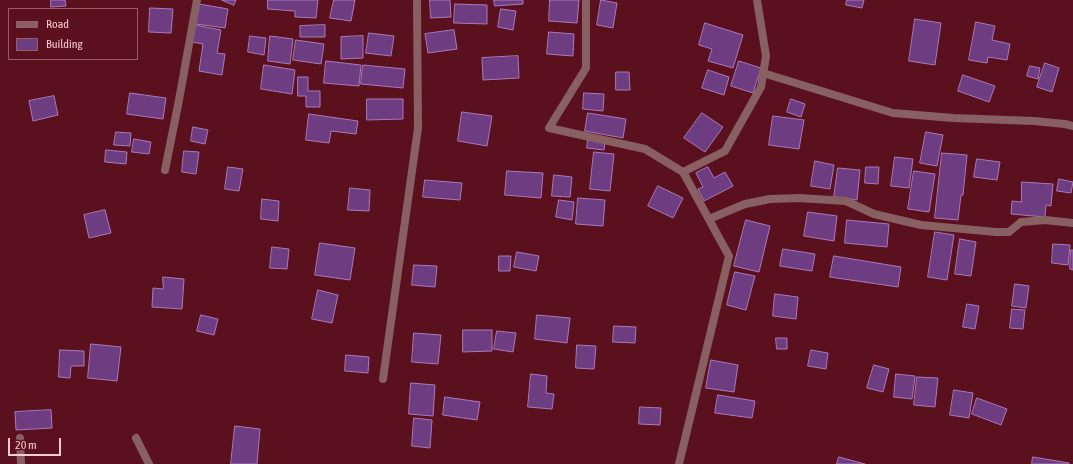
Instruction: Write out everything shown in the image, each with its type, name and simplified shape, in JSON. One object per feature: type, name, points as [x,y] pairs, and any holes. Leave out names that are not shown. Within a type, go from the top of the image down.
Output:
[{"type":"street","points":[[165,170],[197,0]]},
{"type":"street","points":[[383,379],[418,128],[417,0]]},
{"type":"street","points":[[586,0],[586,68],[549,128],[645,149],[683,172],[729,256],[679,464]]},
{"type":"street","points":[[683,172],[724,151],[761,87],[766,56],[757,0]]},
{"type":"street","points":[[763,73],[893,113],[953,118],[1034,121],[1073,126]]},
{"type":"street","points":[[709,219],[745,204],[770,199],[799,198],[846,202],[874,214],[921,225],[996,232],[1009,232],[1021,222],[1045,220],[1073,223]]},
{"type":"street","points":[[20,438],[21,464]]},
{"type":"street","points":[[136,438],[149,464]]},
{"type":"building","points":[[51,0],[65,0],[66,6],[51,7]]},
{"type":"building","points":[[222,0],[236,0],[234,5]]},
{"type":"building","points":[[268,0],[318,0],[316,18],[295,17],[295,11],[268,9]]},
{"type":"building","points":[[334,0],[355,0],[351,21],[330,18]]},
{"type":"building","points":[[430,0],[450,0],[451,17],[431,18]]},
{"type":"building","points":[[494,0],[523,0],[523,4],[495,6]]},
{"type":"building","points":[[550,0],[579,0],[577,23],[549,21]]},
{"type":"building","points":[[601,0],[617,3],[613,28],[597,25]]},
{"type":"building","points":[[847,0],[864,0],[862,8],[846,5]]},
{"type":"building","points":[[199,4],[228,9],[225,28],[196,24]]},
{"type":"building","points":[[455,4],[487,5],[487,24],[454,23]]},
{"type":"building","points":[[150,8],[173,9],[171,33],[149,32]]},
{"type":"building","points":[[501,9],[516,11],[513,30],[498,27]]},
{"type":"building","points":[[915,19],[941,23],[935,65],[909,61]]},
{"type":"building","points":[[976,22],[995,26],[992,40],[1010,44],[1007,60],[988,57],[987,63],[969,60]]},
{"type":"building","points":[[705,23],[743,35],[733,68],[708,61],[712,49],[699,45]]},
{"type":"building","points":[[195,25],[221,30],[217,53],[225,54],[222,75],[199,71],[203,44],[192,42]]},
{"type":"building","points":[[325,25],[325,37],[300,37],[300,26]]},
{"type":"building","points":[[454,30],[457,49],[428,53],[425,34]]},
{"type":"building","points":[[549,32],[574,34],[573,56],[547,54]]},
{"type":"building","points":[[369,33],[394,36],[391,56],[366,53]]},
{"type":"building","points":[[250,36],[266,38],[264,55],[248,52]]},
{"type":"building","points":[[270,36],[293,39],[290,64],[268,61]]},
{"type":"building","points":[[363,36],[363,58],[341,59],[341,37]]},
{"type":"building","points":[[296,40],[324,44],[321,64],[293,60]]},
{"type":"building","points":[[518,56],[519,78],[483,80],[482,58]]},
{"type":"building","points":[[326,61],[361,65],[359,86],[324,83]]},
{"type":"building","points":[[739,61],[761,68],[753,93],[731,86]]},
{"type":"building","points":[[1045,63],[1059,68],[1052,92],[1037,87]]},
{"type":"building","points":[[264,65],[295,70],[292,94],[261,89]]},
{"type":"building","points":[[363,65],[405,69],[403,88],[361,84]]},
{"type":"building","points":[[1030,66],[1040,68],[1038,79],[1027,76]]},
{"type":"building","points":[[708,70],[729,77],[724,95],[702,88]]},
{"type":"building","points":[[616,72],[629,72],[630,90],[616,90]]},
{"type":"building","points":[[963,75],[995,86],[989,102],[958,91]]},
{"type":"building","points":[[298,77],[308,77],[308,91],[320,91],[320,107],[306,107],[306,96],[298,96]]},
{"type":"building","points":[[130,93],[166,98],[163,119],[127,114]]},
{"type":"building","points":[[584,93],[604,94],[603,111],[583,109]]},
{"type":"building","points":[[54,96],[58,115],[33,121],[29,101]]},
{"type":"building","points":[[367,99],[403,99],[403,119],[367,120]]},
{"type":"building","points":[[791,99],[805,104],[801,117],[787,112]]},
{"type":"building","points":[[462,112],[492,116],[487,146],[458,141]]},
{"type":"building","points":[[588,113],[626,119],[623,138],[585,131]]},
{"type":"building","points":[[702,113],[723,127],[705,152],[684,138]]},
{"type":"building","points":[[309,114],[358,121],[356,134],[331,131],[329,143],[306,140]]},
{"type":"building","points":[[773,116],[804,120],[799,149],[769,145]]},
{"type":"building","points":[[193,127],[208,130],[205,144],[191,141]]},
{"type":"building","points":[[116,132],[131,133],[130,146],[114,145]]},
{"type":"building","points":[[926,132],[943,135],[937,166],[920,163]]},
{"type":"building","points":[[134,139],[151,142],[149,154],[132,152]]},
{"type":"building","points":[[588,140],[605,142],[604,150],[587,148]]},
{"type":"building","points":[[106,150],[127,152],[126,164],[105,162]]},
{"type":"building","points":[[184,151],[199,152],[196,174],[182,172]]},
{"type":"building","points":[[594,152],[614,154],[610,191],[590,189]]},
{"type":"building","points":[[942,153],[967,155],[963,195],[961,195],[958,220],[935,218]]},
{"type":"building","points":[[895,157],[913,159],[909,188],[891,186]]},
{"type":"building","points":[[977,159],[1000,162],[997,180],[974,177]]},
{"type":"building","points":[[815,161],[834,165],[830,189],[811,186]]},
{"type":"building","points":[[228,167],[243,169],[239,191],[225,189]]},
{"type":"building","points":[[708,167],[714,178],[725,172],[733,186],[704,201],[698,189],[703,187],[696,173]]},
{"type":"building","points":[[866,167],[879,167],[878,184],[865,183]]},
{"type":"building","points":[[838,168],[860,170],[857,200],[834,197]]},
{"type":"building","points":[[507,171],[543,173],[541,198],[505,195]]},
{"type":"building","points":[[914,171],[935,174],[929,212],[908,209]]},
{"type":"building","points":[[554,175],[572,177],[570,197],[552,196]]},
{"type":"building","points":[[1059,179],[1073,182],[1071,193],[1057,191]]},
{"type":"building","points":[[425,180],[462,183],[460,200],[423,197]]},
{"type":"building","points":[[1022,182],[1053,184],[1051,206],[1046,205],[1045,217],[1011,214],[1012,201],[1021,202]]},
{"type":"building","points":[[658,186],[683,198],[673,218],[648,206]]},
{"type":"building","points":[[350,188],[370,190],[369,211],[348,210]]},
{"type":"building","points":[[578,198],[605,200],[603,226],[576,224]]},
{"type":"building","points":[[262,199],[279,201],[278,221],[261,219]]},
{"type":"building","points":[[559,200],[574,202],[572,220],[556,217]]},
{"type":"building","points":[[105,210],[111,233],[89,238],[84,215]]},
{"type":"building","points":[[808,212],[837,216],[834,241],[804,236]]},
{"type":"building","points":[[746,220],[770,226],[759,272],[734,266]]},
{"type":"building","points":[[847,220],[889,224],[887,247],[845,243]]},
{"type":"building","points":[[935,232],[954,235],[947,280],[928,277]]},
{"type":"building","points":[[960,239],[976,242],[971,276],[955,274]]},
{"type":"building","points":[[320,243],[355,248],[350,280],[315,275]]},
{"type":"building","points":[[1053,244],[1070,245],[1068,265],[1052,263]]},
{"type":"building","points":[[272,247],[289,249],[287,269],[270,268]]},
{"type":"building","points":[[783,249],[815,254],[812,271],[780,266]]},
{"type":"building","points":[[1071,250],[1073,250],[1073,270],[1070,269]]},
{"type":"building","points":[[517,252],[539,256],[536,271],[514,267]]},
{"type":"building","points":[[499,256],[511,256],[510,271],[499,271]]},
{"type":"building","points":[[834,256],[901,267],[898,287],[830,277]]},
{"type":"building","points":[[414,265],[437,266],[435,287],[412,285]]},
{"type":"building","points":[[735,272],[755,276],[746,310],[727,305]]},
{"type":"building","points":[[163,277],[184,279],[182,309],[152,307],[153,288],[163,289]]},
{"type":"building","points":[[1015,284],[1029,286],[1026,308],[1012,306]]},
{"type":"building","points":[[318,290],[338,295],[332,323],[312,319]]},
{"type":"building","points":[[775,294],[798,297],[796,319],[773,316]]},
{"type":"building","points":[[967,304],[979,306],[975,329],[963,327]]},
{"type":"building","points":[[1012,309],[1025,310],[1023,329],[1010,328]]},
{"type":"building","points":[[201,315],[218,319],[214,335],[197,331]]},
{"type":"building","points":[[537,315],[570,318],[567,343],[535,339]]},
{"type":"building","points":[[614,326],[636,327],[635,343],[613,342]]},
{"type":"building","points":[[463,330],[492,330],[492,351],[463,352]]},
{"type":"building","points":[[497,331],[516,333],[513,352],[494,349]]},
{"type":"building","points":[[414,333],[441,335],[438,364],[412,362]]},
{"type":"building","points":[[776,338],[787,338],[787,349],[777,349]]},
{"type":"building","points":[[91,344],[121,347],[117,381],[88,378]]},
{"type":"building","points":[[577,345],[596,346],[594,369],[576,368]]},
{"type":"building","points":[[60,350],[84,351],[84,366],[71,366],[70,378],[59,377]]},
{"type":"building","points":[[811,350],[828,353],[826,369],[808,366]]},
{"type":"building","points":[[346,355],[369,357],[368,373],[345,371]]},
{"type":"building","points":[[711,360],[738,365],[734,392],[706,388]]},
{"type":"building","points":[[874,365],[889,369],[883,392],[867,388]]},
{"type":"building","points":[[531,374],[547,376],[546,393],[554,394],[552,409],[528,407]]},
{"type":"building","points":[[896,374],[915,376],[912,399],[894,397]]},
{"type":"building","points":[[917,377],[938,378],[935,407],[914,405]]},
{"type":"building","points":[[411,383],[435,385],[433,416],[409,414]]},
{"type":"building","points":[[954,390],[973,393],[969,418],[950,415]]},
{"type":"building","points":[[718,395],[755,401],[752,418],[715,413]]},
{"type":"building","points":[[445,397],[480,402],[477,420],[443,415]]},
{"type":"building","points":[[977,398],[1007,409],[1001,425],[972,414]]},
{"type":"building","points":[[640,407],[661,408],[660,425],[639,424]]},
{"type":"building","points":[[51,410],[52,428],[16,430],[15,412]]},
{"type":"building","points":[[414,418],[432,420],[430,448],[412,446]]},
{"type":"building","points":[[235,426],[260,429],[257,464],[231,464]]},
{"type":"building","points":[[839,457],[865,464],[837,464]]},
{"type":"building","points":[[1033,457],[1069,463],[1069,464],[1032,464]]}]
